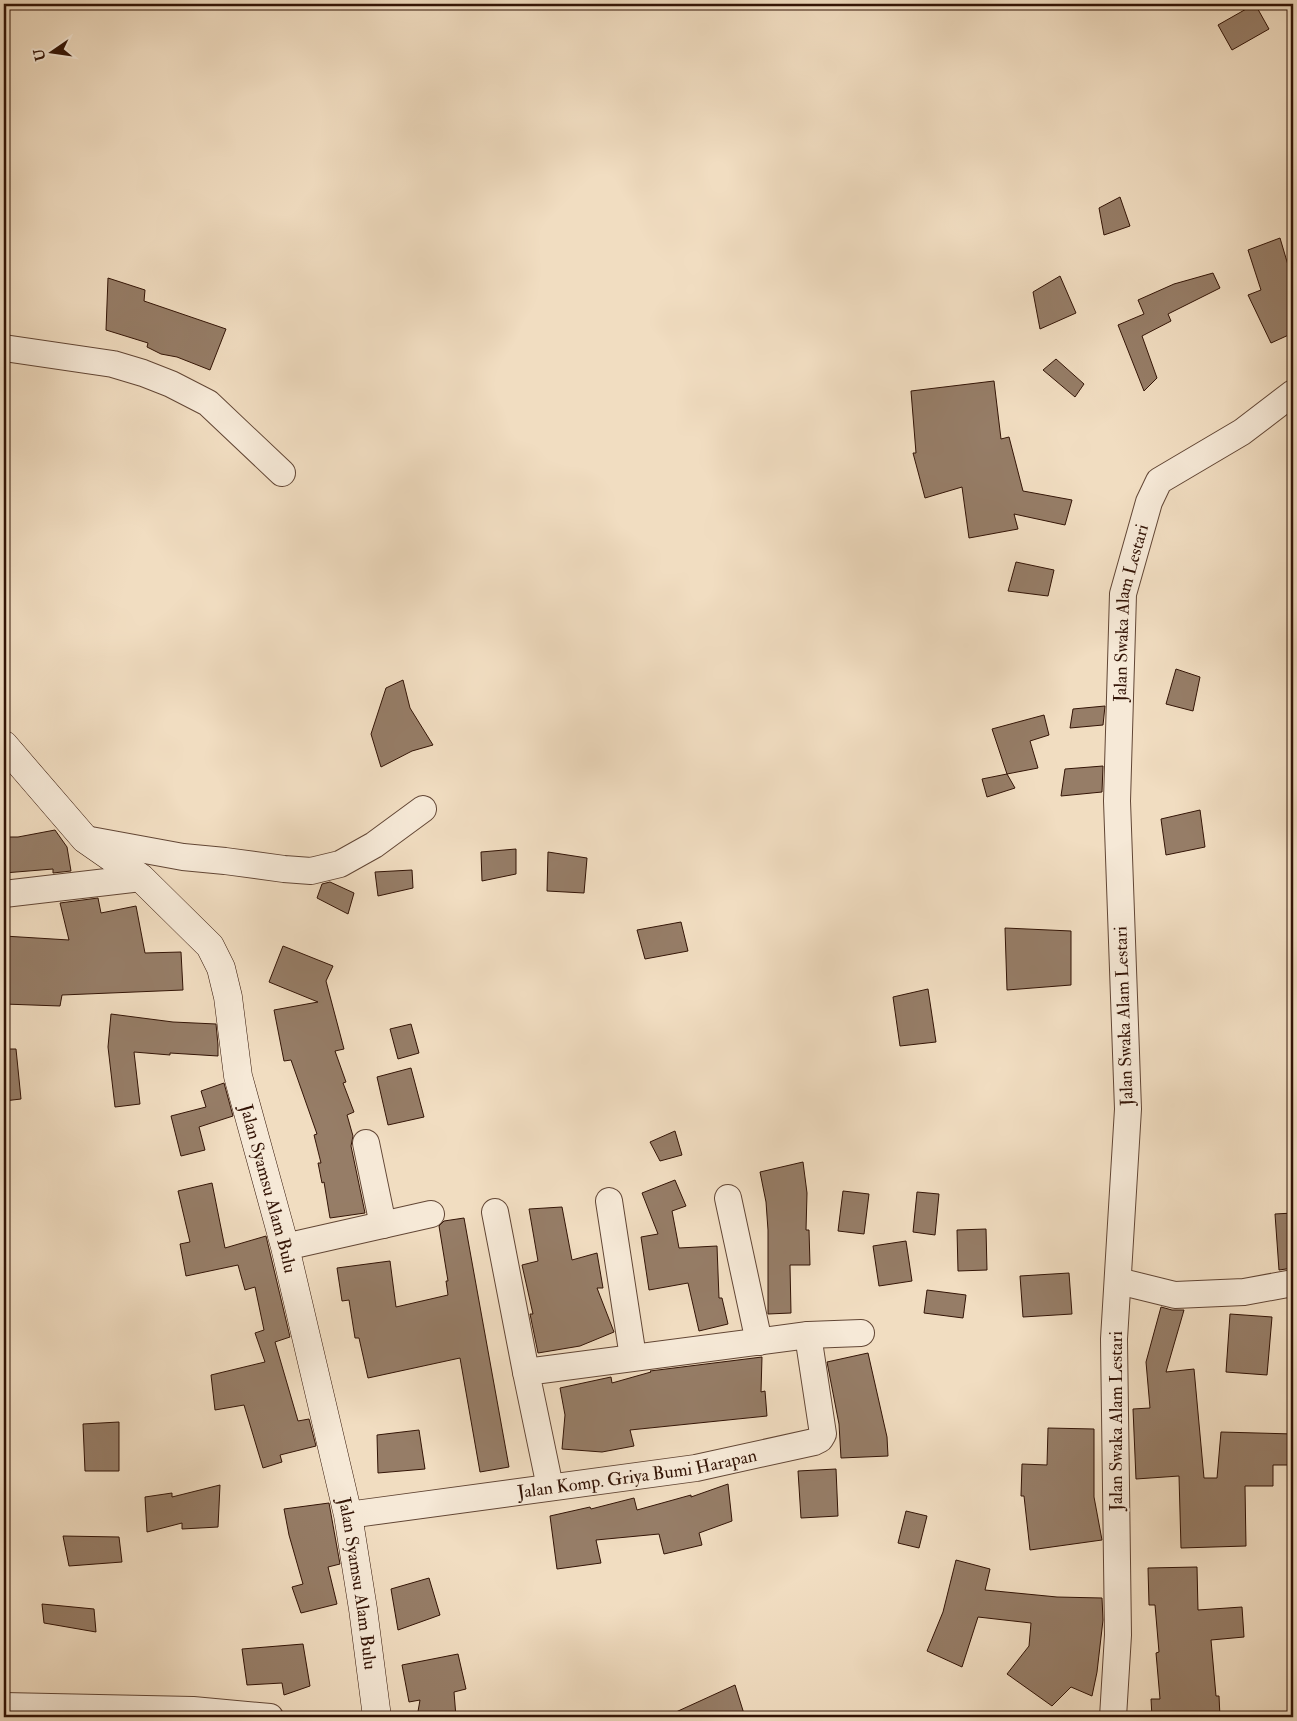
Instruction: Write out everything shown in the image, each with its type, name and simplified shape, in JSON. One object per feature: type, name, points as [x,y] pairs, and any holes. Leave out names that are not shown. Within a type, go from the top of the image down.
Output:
[{"type":"street","points":[[4,348],[113,364],[171,384],[208,403],[282,473]]},
{"type":"street","name":"Jalan Swaka Alam Lestari","points":[[1113,1717],[1118,1635],[1114,1339],[1128,1109],[1118,801],[1123,594],[1149,502],[1158,481],[1242,432],[1293,393]]},
{"type":"street","name":"Jalan Syamsu Alam Bulu","points":[[4,745],[85,839],[140,878],[210,946],[221,968],[228,997],[238,1076],[284,1246],[348,1515],[363,1609],[376,1717]]},
{"type":"street","points":[[85,839],[183,857],[312,871],[340,864],[374,845],[424,809]]},
{"type":"street","points":[[4,894],[140,878]]},
{"type":"street","points":[[366,1143],[382,1225]]},
{"type":"street","points":[[728,1198],[760,1342]]},
{"type":"street","points":[[609,1201],[633,1357]]},
{"type":"street","points":[[495,1212],[550,1487]]},
{"type":"street","points":[[284,1246],[431,1214]]},
{"type":"street","points":[[1118,1281],[1175,1295],[1244,1292],[1293,1283]]},
{"type":"street","points":[[526,1372],[808,1335],[861,1333]]},
{"type":"street","name":"Jalan Komp. Griya Bumi Harapan","points":[[348,1515],[696,1468],[814,1442],[820,1439],[822,1434],[808,1335]]},
{"type":"street","points":[[4,1706],[193,1710],[270,1717]]},
{"type":"building","points":[[1255,4],[1269,29],[1232,50],[1218,25]]},
{"type":"building","points":[[1120,197],[1130,226],[1104,235],[1099,208]]},
{"type":"building","points":[[1280,238],[1288,265],[1293,263],[1293,333],[1271,343],[1248,295],[1261,290],[1248,250]]},
{"type":"building","points":[[1213,273],[1220,288],[1168,314],[1171,321],[1142,336],[1157,378],[1144,391],[1118,325],[1144,314],[1138,300],[1174,284]]},
{"type":"building","points":[[1060,276],[1076,313],[1040,329],[1033,292]]},
{"type":"building","points":[[108,278],[145,290],[144,301],[226,329],[210,370],[177,357],[161,354],[147,347],[148,343],[106,330]]},
{"type":"building","points":[[1056,359],[1084,384],[1075,397],[1043,370]]},
{"type":"building","points":[[994,381],[1001,439],[1009,437],[1023,491],[1072,500],[1065,525],[1014,514],[1018,529],[969,538],[962,487],[925,498],[913,453],[916,453],[911,391]]},
{"type":"building","points":[[1016,562],[1054,570],[1048,596],[1008,591]]},
{"type":"building","points":[[1176,669],[1200,677],[1193,711],[1166,704]]},
{"type":"building","points":[[403,680],[410,708],[433,745],[412,751],[381,767],[371,734],[386,688]]},
{"type":"building","points":[[1105,706],[1103,725],[1070,728],[1073,709]]},
{"type":"building","points":[[1044,715],[1049,735],[1030,741],[1038,768],[1007,774],[992,729]]},
{"type":"building","points":[[1103,766],[1102,792],[1061,796],[1065,769]]},
{"type":"building","points":[[1007,774],[1015,788],[987,797],[982,779]]},
{"type":"building","points":[[1200,810],[1205,847],[1166,855],[1161,819]]},
{"type":"building","points":[[55,830],[67,847],[71,871],[53,873],[53,869],[4,873],[4,837],[18,837]]},
{"type":"building","points":[[516,849],[516,874],[482,881],[481,852]]},
{"type":"building","points":[[548,852],[587,858],[584,893],[547,891]]},
{"type":"building","points":[[412,870],[413,888],[378,896],[375,872]]},
{"type":"building","points":[[330,882],[354,893],[348,914],[317,898],[322,884]]},
{"type":"building","points":[[98,898],[101,913],[136,906],[145,953],[181,952],[183,990],[62,995],[60,1006],[4,1004],[4,936],[69,940],[60,903]]},
{"type":"building","points":[[681,922],[688,951],[645,959],[637,930]]},
{"type":"building","points":[[1005,928],[1071,931],[1071,985],[1007,990]]},
{"type":"building","points":[[283,946],[333,966],[326,981],[344,1049],[335,1051],[346,1082],[343,1083],[354,1112],[347,1115],[353,1136],[351,1146],[365,1213],[330,1218],[324,1182],[322,1183],[318,1163],[321,1163],[314,1135],[317,1134],[291,1060],[284,1061],[274,1010],[318,1002],[269,982]]},
{"type":"building","points":[[928,989],[936,1042],[900,1046],[893,997]]},
{"type":"building","points":[[111,1014],[173,1022],[216,1024],[218,1056],[134,1052],[140,1104],[115,1107],[108,1047]]},
{"type":"building","points":[[411,1024],[419,1053],[398,1059],[390,1029]]},
{"type":"building","points":[[4,1049],[16,1049],[21,1099],[4,1101]]},
{"type":"building","points":[[411,1068],[424,1117],[388,1125],[377,1077]]},
{"type":"building","points":[[224,1083],[233,1116],[199,1127],[205,1150],[181,1156],[171,1116],[206,1107],[201,1091]]},
{"type":"building","points":[[675,1131],[682,1155],[660,1161],[650,1142]]},
{"type":"building","points":[[803,1162],[807,1193],[806,1230],[809,1230],[810,1265],[790,1265],[791,1313],[768,1314],[768,1230],[766,1202],[760,1172]]},
{"type":"building","points":[[675,1180],[686,1206],[672,1211],[679,1248],[717,1246],[719,1298],[722,1298],[728,1324],[699,1331],[688,1283],[649,1290],[641,1237],[658,1234],[642,1193]]},
{"type":"building","points":[[212,1183],[225,1248],[266,1236],[290,1337],[275,1342],[298,1421],[309,1419],[316,1446],[280,1455],[282,1462],[263,1468],[244,1405],[215,1410],[211,1375],[265,1362],[255,1333],[264,1330],[255,1287],[245,1290],[238,1265],[186,1276],[180,1244],[190,1242],[178,1191]]},
{"type":"building","points":[[843,1191],[869,1194],[864,1234],[838,1231]]},
{"type":"building","points":[[917,1192],[939,1194],[935,1235],[913,1232]]},
{"type":"building","points":[[562,1207],[572,1260],[597,1253],[603,1288],[597,1288],[614,1332],[580,1346],[538,1353],[530,1314],[533,1314],[522,1265],[538,1261],[529,1209]]},
{"type":"building","points":[[1293,1213],[1293,1268],[1279,1270],[1275,1214]]},
{"type":"building","points":[[464,1218],[509,1467],[480,1472],[460,1358],[368,1378],[359,1338],[355,1338],[349,1300],[342,1301],[337,1268],[390,1261],[396,1307],[448,1295],[446,1281],[448,1281],[439,1226],[444,1221]]},
{"type":"building","points":[[986,1229],[987,1270],[958,1271],[957,1230]]},
{"type":"building","points":[[906,1241],[912,1281],[879,1286],[873,1246]]},
{"type":"building","points":[[1069,1273],[1072,1314],[1023,1317],[1020,1276]]},
{"type":"building","points":[[927,1290],[966,1295],[963,1318],[924,1313]]},
{"type":"building","points":[[1161,1307],[1172,1310],[1184,1310],[1166,1372],[1194,1369],[1204,1478],[1217,1478],[1221,1432],[1293,1434],[1293,1465],[1273,1465],[1273,1486],[1245,1486],[1246,1546],[1181,1548],[1179,1476],[1136,1479],[1133,1409],[1150,1408],[1146,1362]]},
{"type":"building","points":[[1230,1314],[1272,1317],[1267,1375],[1226,1372]]},
{"type":"building","points":[[868,1353],[887,1437],[888,1456],[841,1458],[839,1424],[827,1362]]},
{"type":"building","points":[[762,1357],[761,1392],[765,1391],[767,1416],[630,1430],[634,1446],[602,1452],[562,1449],[565,1415],[560,1388],[611,1377],[612,1383],[650,1371]]},
{"type":"building","points":[[119,1422],[119,1471],[85,1471],[83,1424]]},
{"type":"building","points":[[1048,1428],[1094,1429],[1094,1497],[1102,1540],[1030,1550],[1024,1496],[1021,1496],[1022,1464],[1047,1465]]},
{"type":"building","points":[[419,1430],[425,1469],[378,1473],[377,1435]]},
{"type":"building","points":[[836,1469],[838,1516],[801,1518],[798,1471]]},
{"type":"building","points":[[728,1484],[732,1521],[699,1533],[702,1545],[664,1554],[659,1534],[596,1540],[601,1563],[557,1569],[550,1516],[590,1507],[591,1509],[634,1498],[637,1510],[691,1495],[691,1497]]},
{"type":"building","points":[[220,1485],[218,1527],[182,1529],[182,1523],[147,1532],[145,1497],[172,1493],[172,1497]]},
{"type":"building","points":[[329,1503],[340,1564],[328,1567],[337,1604],[301,1613],[292,1587],[303,1584],[289,1535],[284,1509]]},
{"type":"building","points":[[906,1511],[927,1516],[919,1548],[898,1543]]},
{"type":"building","points":[[63,1536],[119,1537],[122,1562],[69,1566]]},
{"type":"building","points":[[956,1560],[990,1569],[985,1590],[1057,1597],[1102,1598],[1103,1620],[1097,1672],[1092,1696],[1071,1687],[1052,1706],[1007,1674],[1029,1646],[1031,1623],[978,1617],[962,1667],[927,1651],[943,1612]]},
{"type":"building","points":[[1197,1567],[1198,1610],[1242,1607],[1244,1637],[1211,1640],[1216,1696],[1219,1696],[1220,1717],[1152,1717],[1151,1699],[1160,1699],[1156,1653],[1159,1652],[1155,1605],[1149,1605],[1148,1568]]},
{"type":"building","points":[[429,1578],[440,1615],[398,1630],[391,1589]]},
{"type":"building","points":[[42,1604],[94,1609],[96,1632],[44,1623]]},
{"type":"building","points":[[303,1644],[310,1686],[284,1695],[282,1683],[247,1685],[242,1649]]},
{"type":"building","points":[[458,1654],[466,1689],[454,1692],[456,1717],[417,1717],[420,1700],[409,1702],[402,1665]]},
{"type":"building","points":[[735,1685],[745,1717],[665,1717]]}]
